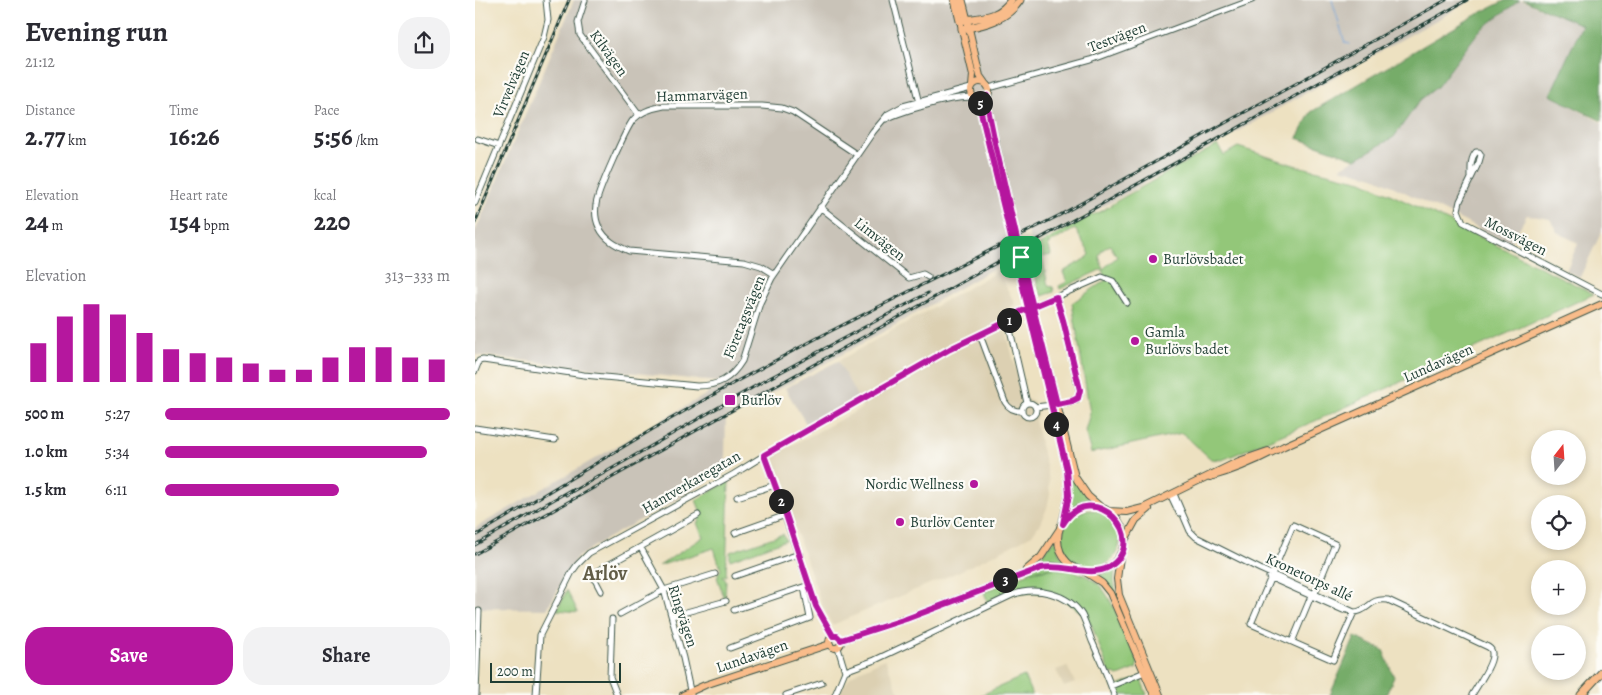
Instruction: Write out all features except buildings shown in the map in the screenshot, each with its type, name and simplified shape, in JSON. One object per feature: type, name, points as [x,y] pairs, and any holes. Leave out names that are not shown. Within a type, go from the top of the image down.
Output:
[{"type":"highway","points":[[955,0],[963,20]]},
{"type":"highway","points":[[962,0],[963,20]]},
{"type":"highway","points":[[963,20],[995,15],[1005,8],[1011,0]]},
{"type":"highway","points":[[965,29],[999,19],[1012,11],[1020,0]]},
{"type":"highway","points":[[1581,695],[1602,672]]},
{"type":"main road","points":[[963,20],[973,75],[972,96],[977,99],[983,99],[987,96]]},
{"type":"main road","points":[[965,29],[980,76],[987,86],[988,109],[1055,405],[1069,485],[1068,500],[1059,539],[1061,551],[1067,562],[1102,583],[1110,593],[1160,695]]},
{"type":"main road","points":[[972,87],[978,82],[987,86]]},
{"type":"main road","points":[[977,99],[1055,405],[1077,480],[1088,496],[1104,510]]},
{"type":"main road","name":"Lundavägen","points":[[1014,577],[1038,560],[1069,516],[1078,510],[1092,507],[1123,512],[1139,510],[1210,477],[1236,469],[1264,457],[1284,446],[1602,304]]},
{"type":"main road","name":"Lundavägen","points":[[841,640],[906,619],[1014,577],[1048,566],[1096,572],[1107,568],[1121,554],[1128,533],[1138,517],[1172,495]]},
{"type":"main road","name":"Lundavägen","points":[[1104,510],[1120,523],[1123,534],[1123,546]]},
{"type":"main road","points":[[1121,554],[1117,574],[1118,591],[1147,669],[1153,695]]},
{"type":"main road","points":[[833,636],[837,636],[841,640],[838,648],[830,644],[830,638],[833,636]]},
{"type":"main road","name":"Lundavägen","points":[[683,695],[736,675],[830,644]]},
{"type":"street","name":"Virvelvägen","points":[[475,203],[547,29],[548,13],[546,0]]},
{"type":"street","name":"Kilvägen","points":[[585,0],[578,22],[579,35],[639,115]]},
{"type":"street","points":[[893,0],[919,104]]},
{"type":"street","name":"Testvägen","points":[[987,86],[1091,60],[1251,0]]},
{"type":"street","name":"Företagsvägen","points":[[475,371],[479,361],[483,360],[584,375],[697,386],[716,384],[732,375],[742,361],[763,297],[774,274],[856,154],[881,122],[893,111],[972,87]]},
{"type":"street","name":"Företagsvägen","points":[[919,104],[960,98],[977,99]]},
{"type":"street","name":"Hammarvägen","points":[[774,274],[761,266],[744,261],[629,251],[615,245],[605,236],[597,221],[596,203],[628,127],[639,115],[652,108],[664,106],[762,106],[782,108],[793,112],[856,154]]},
{"type":"street","points":[[478,139],[499,146]]},
{"type":"street","name":"Mossvägen","points":[[1471,177],[1458,210],[1463,222],[1602,294]]},
{"type":"street","name":"Limvägen","points":[[819,207],[909,278],[923,274],[928,277]]},
{"type":"street","name":"Hantverkaregatan","points":[[536,695],[540,635],[572,572],[582,559],[589,554],[734,474],[950,349],[1008,321],[1020,312],[1102,277],[1113,281],[1127,303]]},
{"type":"street","points":[[1035,407],[1076,400],[1080,394],[1056,297]]},
{"type":"street","points":[[1008,321],[1027,403]]},
{"type":"street","points":[[980,335],[1008,407],[1013,410],[1022,411],[1026,416],[1032,416],[1035,407]]},
{"type":"street","points":[[1027,403],[1032,403],[1035,407]]},
{"type":"street","points":[[1022,411],[1023,406],[1027,403]]},
{"type":"street","points":[[475,428],[555,440]]},
{"type":"street","points":[[730,648],[810,618],[799,554],[764,455]]},
{"type":"street","points":[[737,497],[775,485]]},
{"type":"street","name":"Kronetorps allé","points":[[1172,495],[1190,535],[1196,540],[1354,614],[1363,610],[1374,601],[1388,600],[1488,647],[1492,655],[1472,695]]},
{"type":"street","points":[[601,591],[592,574],[698,515]]},
{"type":"street","points":[[735,534],[786,515]]},
{"type":"street","points":[[1292,642],[1335,544],[1293,525],[1251,624],[1292,642],[1333,660],[1354,614]]},
{"type":"street","name":"Ringvägen","points":[[641,548],[664,590],[690,693]]},
{"type":"street","points":[[735,576],[799,554]]},
{"type":"street","points":[[620,614],[664,590],[715,574]]},
{"type":"street","points":[[734,610],[806,586]]},
{"type":"street","points":[[806,586],[833,636]]},
{"type":"street","points":[[845,671],[875,660],[1012,596],[1024,592],[1037,591],[1061,598],[1082,615],[1114,695]]},
{"type":"street","points":[[672,616],[726,601]]},
{"type":"street","points":[[476,695],[479,611]]},
{"type":"street","points":[[612,619],[610,677],[617,695]]},
{"type":"street","points":[[835,695],[845,671],[838,648]]},
{"type":"street","points":[[1110,684],[1147,669]]},
{"type":"street","points":[[786,695],[798,693],[822,683]]},
{"type":"shaded area","points":[[574,0],[1472,0],[1031,247],[1028,230],[1002,243],[1006,261],[890,328],[726,418],[725,456],[729,470],[576,558],[547,609],[475,608],[475,528],[726,383],[475,355],[475,232]]},
{"type":"shaded area","points":[[1520,0],[1582,25],[1550,95],[1602,123],[1602,231],[1580,277],[1566,271],[1578,243],[1557,232],[1550,219],[1527,215],[1510,244],[1374,177],[1340,168],[1394,137],[1420,100],[1437,87],[1479,31]]},
{"type":"shaded area","points":[[998,271],[1015,304],[1002,314],[1023,399],[1034,401],[1038,414],[1035,421],[1048,474],[1050,494],[1041,522],[1032,535],[1007,548],[960,571],[832,625],[822,605],[770,457],[862,408],[838,361]]},
{"type":"shaded area","points":[[838,361],[858,398],[808,427],[785,388]]},
{"type":"shaded area","points":[[885,659],[900,695],[840,695],[841,690],[850,677]]},
{"type":"shaded area","points":[[1067,666],[1075,683],[1064,687],[1056,670]]},
{"type":"green space","points":[[1506,0],[1520,0],[1479,31],[1437,87],[1420,100],[1394,137],[1356,159],[1297,138],[1311,112],[1474,16]]},
{"type":"green space","points":[[1523,0],[1602,0],[1602,121],[1550,95],[1582,25]]},
{"type":"green space","points":[[1217,145],[1224,155],[1238,147],[1297,166],[1362,181],[1458,226],[1594,294],[1315,421],[1222,460],[1211,459],[1182,433],[1091,453],[1085,431],[1090,413],[1072,303],[1106,280],[1102,269],[1060,289],[1059,286],[1067,282],[1063,272],[1090,254],[1075,229],[1048,244],[1051,255],[1042,257],[1048,286],[1053,287],[1054,292],[1042,296],[1038,288],[1031,255],[1038,255],[1036,247]],"holes":[[[1110,245],[1117,257],[1103,269],[1099,256],[1102,250]]]},
{"type":"green space","points":[[1072,473],[1092,503],[1079,505],[1068,511],[1070,474]]},
{"type":"green space","points":[[729,481],[726,576],[722,577],[726,580],[725,600],[717,577],[721,570],[714,548],[659,566],[703,537],[697,523],[700,510],[696,500]]},
{"type":"green space","points":[[1085,510],[1097,510],[1112,518],[1120,533],[1120,545],[1112,560],[1097,568],[1085,568],[1070,560],[1062,545],[1062,533],[1070,518]]},
{"type":"green space","points":[[783,534],[786,540],[730,560],[730,552]]},
{"type":"green space","points":[[1056,538],[1059,553],[1069,567],[1028,571]]},
{"type":"green space","points":[[1115,567],[1114,581],[1116,593],[1144,664],[1113,593],[1095,576]]},
{"type":"green space","points":[[1053,568],[1082,574],[1093,580],[1103,589],[1120,620],[1138,662],[1136,669],[1118,676],[1109,672],[1092,626],[1084,614],[1054,593],[1012,593],[988,603],[984,592],[1032,572]]},
{"type":"green space","points":[[567,590],[578,612],[557,610]]},
{"type":"green space","points":[[1355,637],[1383,650],[1394,677],[1386,695],[1330,695]]},
{"type":"green space","points":[[1024,676],[1032,695],[981,695]]},
{"type":"green space","points":[[1140,677],[1147,695],[1119,695],[1116,687]]},
{"type":"waterway","points":[[1332,0],[1345,43],[1350,44]]},
{"type":"railway","points":[[475,223],[569,0]]},
{"type":"railway","points":[[475,536],[653,429],[739,380],[821,336],[1060,215],[1446,0]]},
{"type":"railway","points":[[475,554],[1467,0]]},
{"type":"railway","points":[[566,495],[764,381],[928,293]]},
{"type":"railway","points":[[503,529],[572,489]]},
{"type":"railway","points":[[475,545],[509,525]]},
{"type":"place","name":"Burlövsbadet","points":[[1153,259]]},
{"type":"place","name":"Gamla Burlövs badet","points":[[1135,341]]},
{"type":"place","name":"Burlöv","points":[[730,400]]},
{"type":"place","name":"Nordic Wellness","points":[[974,484]]},
{"type":"place","name":"Burlöv Center","points":[[900,522]]},
{"type":"district","name":"Arlöv","points":[[605,573]]},
{"type":"route","points":[[1021,257],[995,143],[987,96],[978,100],[982,111],[989,146],[1011,232],[1027,299],[1030,314],[1035,331],[1068,476],[1069,495],[1063,524],[1069,516],[1081,508],[1092,507],[1106,510],[1120,523],[1123,530],[1124,542],[1121,554],[1114,563],[1096,572],[1056,566],[1041,568],[906,619],[841,640],[837,636],[833,636],[816,606],[764,455],[950,349],[1004,323],[1020,312],[1042,303],[1056,297],[1080,390],[1078,398],[1057,404],[1034,312],[1030,298],[1021,257]]}]
